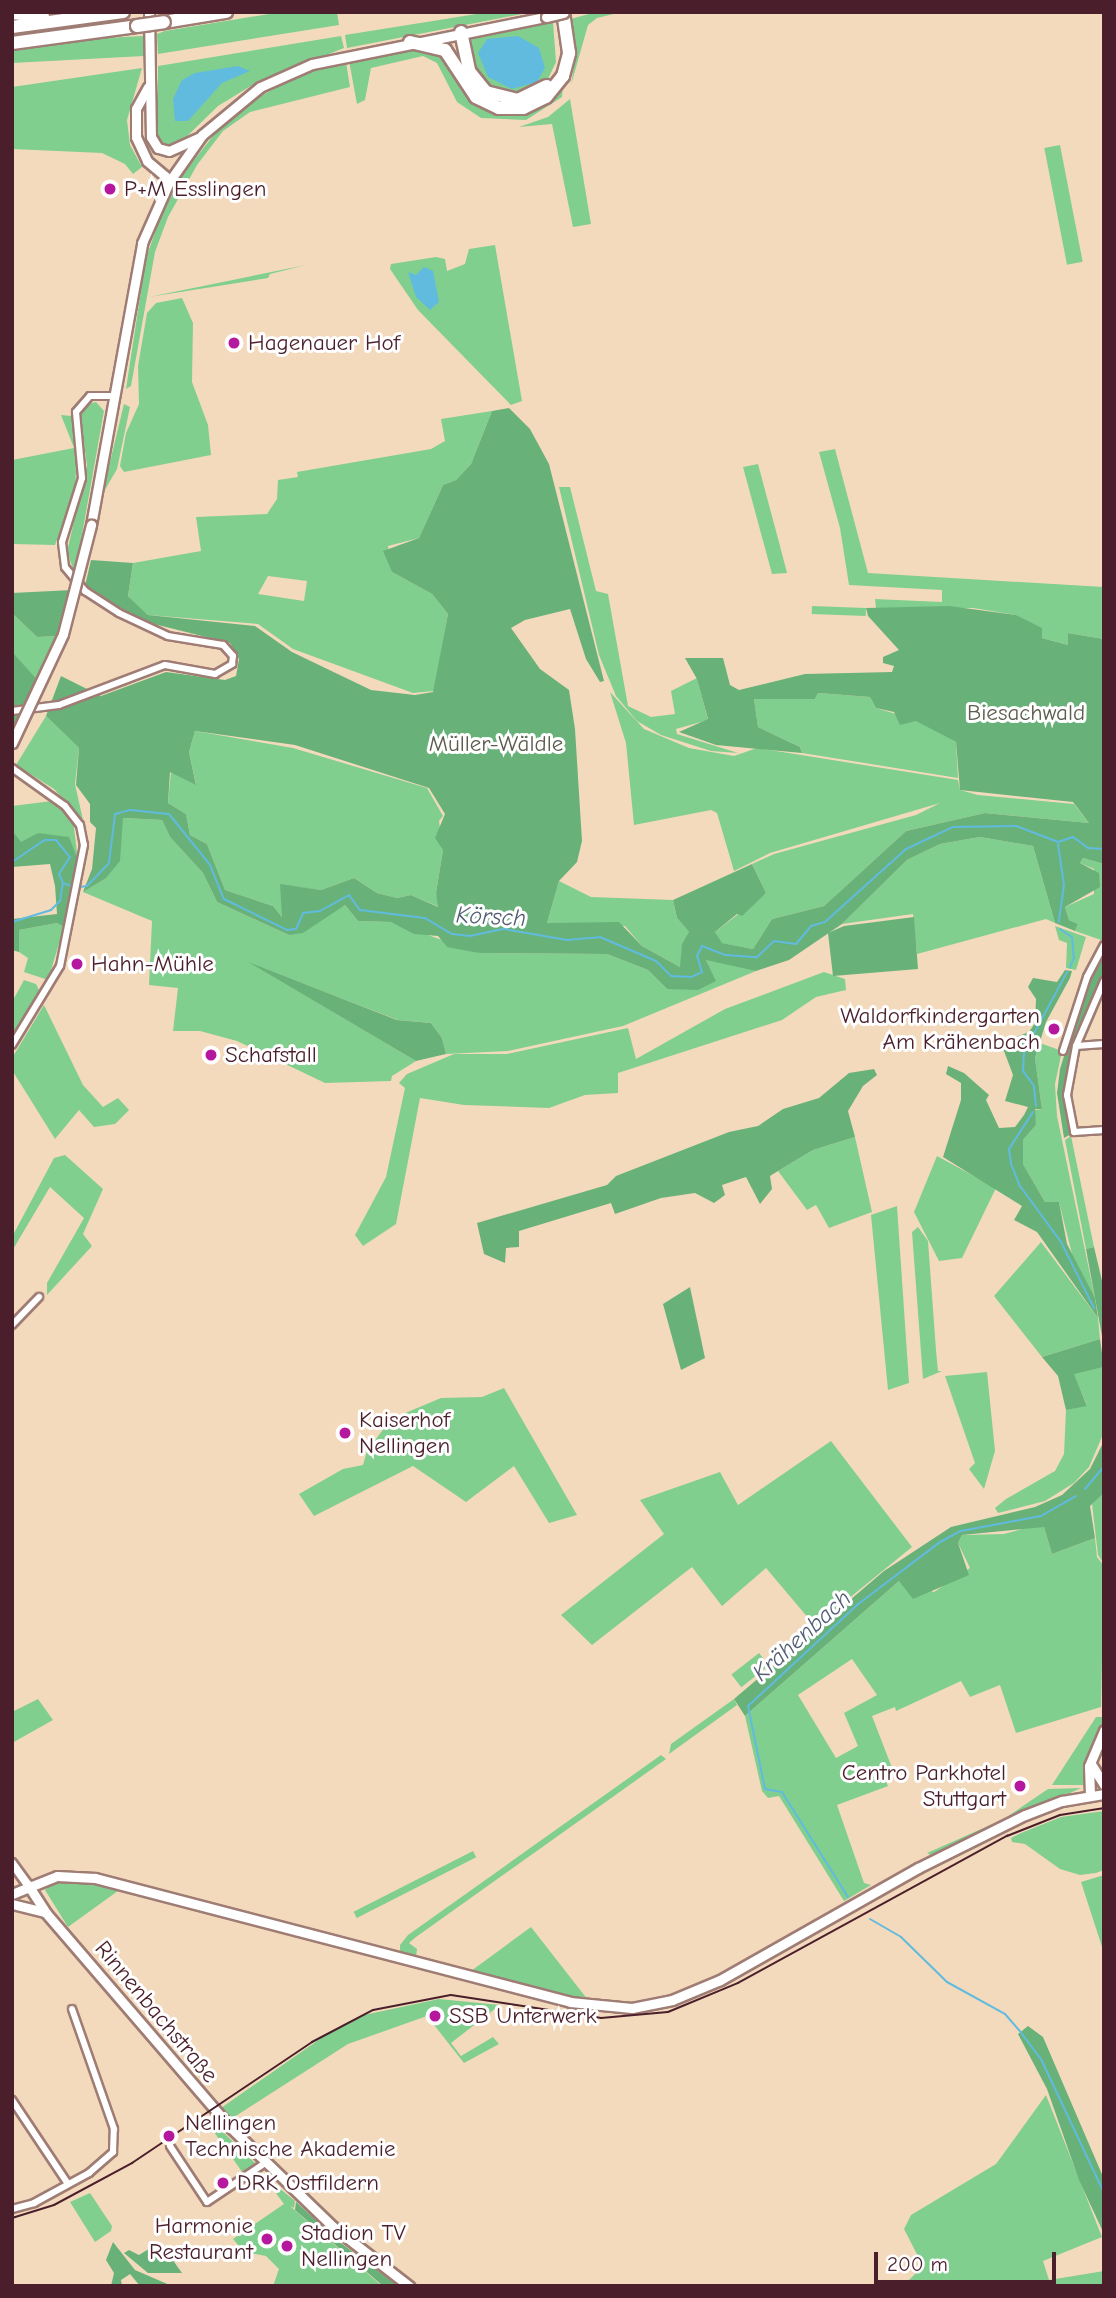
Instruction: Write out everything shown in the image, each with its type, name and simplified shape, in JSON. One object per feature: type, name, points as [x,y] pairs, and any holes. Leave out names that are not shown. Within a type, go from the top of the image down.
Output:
[{"type":"highway","points":[[12,27],[123,12]]},
{"type":"highway","points":[[12,43],[226,12]]},
{"type":"highway","points":[[410,42],[438,46],[455,65],[467,90],[488,104],[516,109],[536,104],[555,89],[567,66],[564,12]]},
{"type":"highway","points":[[12,13],[83,18]]},
{"type":"highway","points":[[458,32],[468,68],[477,85],[501,99],[524,99],[544,89],[558,67],[560,50],[549,14]]},
{"type":"highway","points":[[455,65],[458,32]]},
{"type":"main road","points":[[149,12],[149,130],[173,175]]},
{"type":"main road","points":[[158,148],[175,150],[202,135],[260,87],[334,58],[570,12]]},
{"type":"main road","points":[[149,85],[136,109],[136,137],[149,164],[173,175]]},
{"type":"main road","points":[[12,743],[63,634],[91,525],[140,251],[173,175],[202,135]]},
{"type":"main road","points":[[1090,1796],[1090,1762],[1104,1730]]},
{"type":"main road","points":[[1090,1762],[1104,1785]]},
{"type":"main road","points":[[12,1894],[57,1875],[95,1878],[570,2002],[632,2008],[672,2000],[720,1980],[996,1829],[1048,1806],[1104,1794]]},
{"type":"main road","name":"Rinnenbachstraße","points":[[28,1885],[46,1913],[173,2063],[265,2163],[344,2236],[409,2286]]},
{"type":"main road","points":[[12,1904],[46,1913]]},
{"type":"street","points":[[12,711],[59,705],[165,665],[215,674],[232,664],[233,656],[223,645],[168,636],[119,613],[85,591],[65,567],[62,542],[82,478],[76,412],[90,396],[114,396]]},
{"type":"street","points":[[12,768],[65,806],[80,825],[84,845],[75,897],[54,979],[12,1045]]},
{"type":"street","points":[[1063,1051],[1087,977],[1104,945]]},
{"type":"street","points":[[1104,981],[1076,1046],[1068,1091],[1072,1129],[1075,1133],[1104,1130]]},
{"type":"street","points":[[1076,1046],[1104,1044]]},
{"type":"street","points":[[12,1325],[39,1297]]},
{"type":"street","name":"Rinnenbachstraße","points":[[12,1863],[28,1885]]},
{"type":"street","points":[[12,2208],[34,2203],[109,2160],[115,2135],[72,2009]]},
{"type":"street","points":[[12,2100],[68,2185]]},
{"type":"street","points":[[170,2146],[207,2202],[265,2163]]},
{"type":"green space","points":[[281,12],[337,12],[339,25],[158,54],[157,34],[165,31]]},
{"type":"green space","points":[[489,12],[532,12],[347,48],[345,35]]},
{"type":"green space","points":[[596,12],[622,12],[597,18],[588,25],[571,85],[576,53],[571,19]]},
{"type":"green space","points":[[553,22],[556,62],[546,83],[526,95],[492,90],[476,75],[469,42],[475,36]]},
{"type":"green space","points":[[143,36],[144,56],[12,63],[12,43]]},
{"type":"green space","points":[[341,36],[344,48],[254,84],[218,106],[176,147],[162,146],[153,135],[152,109],[158,92],[158,66]]},
{"type":"green space","points":[[420,47],[447,57],[461,90],[489,109],[563,85],[562,97],[526,120],[481,118],[457,102],[437,63],[423,56],[371,68],[365,100],[357,104],[349,61]]},
{"type":"green space","points":[[346,62],[350,87],[250,112],[223,131],[197,165],[168,217],[155,252],[131,386],[126,389],[146,258],[162,213],[184,173],[220,127],[248,103],[299,75]]},
{"type":"green space","points":[[142,68],[127,120],[130,145],[142,167],[133,174],[125,164],[102,153],[12,149],[12,87]]},
{"type":"green space","points":[[570,99],[591,224],[573,227],[552,124],[519,127],[548,117]]},
{"type":"green space","points":[[1060,145],[1083,262],[1067,265],[1044,148]]},
{"type":"green space","points":[[495,245],[522,401],[511,405],[418,310],[390,269],[391,264],[436,257],[445,259],[447,271],[465,264],[469,249]]},
{"type":"green space","points":[[306,265],[270,274],[268,278],[149,297]]},
{"type":"green space","points":[[182,298],[193,323],[192,382],[208,425],[211,455],[124,472],[120,466],[126,433],[139,404],[138,366],[147,313],[156,303]]},
{"type":"green space","points":[[96,402],[104,411],[75,574],[67,552],[87,465],[80,416],[85,405]]},
{"type":"green space","points":[[124,404],[130,407],[117,469],[102,495]]},
{"type":"green space","points":[[509,408],[530,429],[549,464],[604,681],[600,682],[586,659],[570,609],[525,620],[511,628],[540,669],[569,690],[575,729],[582,841],[577,862],[559,881],[547,923],[619,922],[642,946],[680,967],[682,944],[689,932],[677,918],[673,900],[752,864],[766,893],[742,916],[737,914],[715,932],[722,943],[753,949],[772,919],[824,906],[906,831],[985,813],[1089,823],[1073,802],[960,790],[956,742],[916,721],[900,725],[894,712],[876,708],[870,697],[818,693],[815,699],[754,699],[758,727],[800,747],[802,753],[716,745],[679,732],[708,719],[697,679],[685,658],[723,658],[730,685],[739,690],[805,674],[892,672],[894,666],[883,663],[883,657],[899,650],[868,616],[866,608],[949,606],[1016,615],[1042,628],[1042,638],[1068,645],[1068,633],[1104,639],[1104,864],[1083,858],[1080,863],[1099,873],[1100,887],[1065,907],[1069,920],[1078,924],[1075,931],[1055,923],[1033,846],[980,837],[940,844],[907,860],[842,924],[789,960],[756,971],[706,960],[716,981],[698,990],[667,989],[648,970],[607,954],[479,953],[447,947],[438,936],[414,934],[391,922],[358,921],[345,905],[303,933],[289,935],[217,902],[203,873],[170,837],[162,820],[123,818],[120,861],[105,879],[83,892],[92,869],[96,828],[90,822],[90,804],[76,785],[79,748],[46,716],[61,676],[101,696],[166,672],[225,680],[236,676],[239,659],[230,643],[142,621],[85,586],[91,560],[133,563],[128,596],[148,615],[255,626],[292,652],[371,690],[415,695],[433,692],[448,614],[432,594],[392,572],[383,551],[419,538],[443,485],[456,480],[471,464],[492,411]],"holes":[[[195,731],[295,745],[429,788],[445,814],[435,838],[443,850],[436,893],[438,907],[411,895],[397,898],[377,893],[354,878],[321,890],[280,884],[282,917],[273,906],[225,890],[207,844],[190,835],[186,814],[168,803],[170,772],[196,785],[189,752]]]},
{"type":"green space","points":[[492,411],[471,464],[456,480],[443,485],[419,538],[388,546],[392,572],[432,594],[448,614],[434,691],[413,693],[293,649],[258,624],[148,615],[128,596],[133,563],[201,551],[196,517],[267,514],[277,499],[278,480],[298,477],[297,472],[431,449],[445,441],[441,419]],"holes":[[[268,576],[307,581],[304,601],[258,594]]]},
{"type":"green space","points":[[61,415],[72,416],[77,446],[75,493],[55,545],[12,544],[12,460],[74,448]]},
{"type":"green space","points":[[835,449],[868,573],[1104,587],[1104,639],[1068,633],[1068,645],[1042,638],[1016,615],[973,608],[876,608],[875,599],[942,602],[942,590],[849,585],[840,528],[819,452]]},
{"type":"green space","points":[[758,464],[787,573],[772,574],[743,467]]},
{"type":"green space","points":[[559,487],[570,487],[596,591],[608,594],[628,706],[651,717],[675,714],[671,691],[697,678],[708,720],[676,729],[677,734],[738,753],[711,751],[661,735],[637,721],[616,696],[599,655]]},
{"type":"green space","points":[[72,590],[59,636],[37,637],[12,613],[12,593]]},
{"type":"green space","points":[[812,606],[866,608],[866,616],[812,614]]},
{"type":"green space","points":[[12,613],[37,637],[59,636],[40,683],[12,655]]},
{"type":"green space","points":[[14,654],[40,683],[12,736],[12,655]]},
{"type":"green space","points":[[610,692],[644,729],[689,748],[734,756],[757,748],[958,780],[960,790],[978,795],[1074,804],[1089,823],[985,813],[906,831],[824,906],[772,919],[753,949],[721,943],[715,932],[766,893],[752,864],[774,854],[916,815],[940,803],[770,853],[734,871],[717,813],[711,810],[634,825],[626,743]]},
{"type":"green space","points":[[818,693],[870,697],[876,708],[916,720],[956,742],[958,778],[802,753],[800,747],[758,727],[754,699],[815,699]]},
{"type":"green space","points":[[46,716],[79,748],[75,784],[83,820],[54,789],[16,765]]},
{"type":"green space","points":[[195,731],[293,748],[427,788],[443,816],[439,821],[443,850],[436,893],[439,907],[411,895],[397,898],[377,893],[354,878],[321,890],[281,885],[283,918],[273,906],[225,890],[207,844],[190,835],[186,814],[168,803],[171,771],[196,784],[189,752]]},
{"type":"green space","points":[[52,801],[73,820],[78,860],[20,842],[12,830],[12,806]]},
{"type":"green space","points":[[123,818],[162,820],[170,837],[203,873],[217,902],[289,935],[345,905],[358,921],[391,922],[479,953],[607,954],[648,970],[667,989],[715,980],[706,960],[711,958],[756,971],[623,1026],[508,1051],[446,1054],[442,1038],[431,1023],[398,1020],[252,964],[416,1061],[392,1076],[391,1081],[325,1083],[237,1041],[200,1031],[173,1031],[178,988],[149,985],[152,921],[83,892],[105,879]]},
{"type":"green space","points":[[12,830],[21,842],[38,833],[69,837],[78,860],[64,927],[57,923],[19,930],[19,952],[12,950],[12,919],[57,914],[50,864],[12,867]]},
{"type":"green space","points":[[980,837],[1033,846],[1055,923],[1046,919],[917,954],[913,914],[842,924],[907,860],[940,844]]},
{"type":"green space","points":[[1083,858],[1104,864],[1104,941],[1075,931],[1078,924],[1069,920],[1065,907],[1094,894],[1094,869],[1080,863]]},
{"type":"green space","points":[[559,881],[591,897],[673,900],[677,918],[689,932],[684,965],[680,967],[642,946],[625,926],[547,923]]},
{"type":"green space","points":[[914,917],[918,969],[833,976],[828,933],[844,926]]},
{"type":"green space","points":[[57,923],[64,927],[48,980],[24,972],[28,958],[19,952],[19,930]]},
{"type":"green space","points":[[1055,926],[1086,937],[1076,970],[1066,968],[1067,943],[1059,940]]},
{"type":"green space","points":[[1104,950],[1104,977],[1069,1065],[1065,1095],[1071,1134],[1064,1138],[1057,1093],[1060,1069],[1086,984]]},
{"type":"green space","points":[[248,962],[397,1020],[431,1023],[442,1038],[446,1054],[416,1061]]},
{"type":"green space","points":[[1065,970],[1072,971],[1070,978],[1046,1022],[1035,1058],[1042,1109],[1035,1109],[1036,1125],[1023,1140],[1023,1164],[1045,1202],[1059,1202],[1067,1244],[1095,1298],[1098,1318],[1037,1232],[1014,1220],[1022,1206],[943,1157],[961,1100],[961,1083],[946,1074],[948,1066],[964,1073],[989,1095],[986,1100],[999,1128],[1015,1127],[1028,1107],[1005,1101],[1013,1075],[1001,1043],[1029,1032],[1035,1023],[1036,999],[1028,987],[1033,978],[1057,982]]},
{"type":"green space","points":[[824,972],[845,979],[846,990],[816,997],[782,1020],[618,1073],[618,1093],[585,1095],[549,1108],[464,1105],[420,1098],[396,1224],[363,1246],[355,1235],[386,1177],[405,1088],[399,1083],[407,1074],[454,1054],[507,1054],[628,1028],[636,1059],[725,1009]]},
{"type":"green space","points":[[24,980],[36,984],[40,992],[12,1037],[12,1002]]},
{"type":"green space","points":[[44,1005],[83,1085],[103,1107],[118,1098],[129,1110],[115,1124],[94,1127],[79,1110],[55,1139],[12,1070],[12,1058]]},
{"type":"green space","points":[[1040,1043],[1062,1051],[1055,1084],[1057,1116],[1095,1298],[1074,1262],[1059,1202],[1045,1202],[1023,1164],[1023,1140],[1036,1125],[1034,1110],[1042,1109],[1035,1058]]},
{"type":"green space","points":[[874,1069],[877,1075],[863,1086],[848,1111],[855,1137],[813,1150],[770,1176],[772,1189],[760,1204],[746,1177],[722,1185],[725,1195],[714,1203],[695,1193],[661,1198],[615,1214],[611,1203],[519,1231],[519,1247],[506,1248],[505,1263],[484,1254],[477,1223],[607,1185],[616,1176],[729,1132],[758,1126],[783,1109],[819,1098],[849,1073]]},
{"type":"green space","points":[[1071,1136],[1094,1247],[1086,1249],[1065,1140]]},
{"type":"green space","points":[[855,1137],[872,1212],[829,1228],[816,1205],[807,1210],[778,1171],[813,1150]]},
{"type":"green space","points":[[65,1155],[103,1189],[83,1234],[92,1246],[47,1295],[47,1283],[84,1218],[50,1187],[12,1251],[12,1237],[54,1158]]},
{"type":"green space","points":[[937,1156],[996,1188],[962,1258],[939,1261],[914,1212]]},
{"type":"green space","points":[[897,1206],[909,1383],[888,1390],[871,1215]]},
{"type":"green space","points":[[918,1227],[928,1241],[938,1371],[942,1371],[923,1379],[912,1232]]},
{"type":"green space","points":[[1041,1242],[1098,1318],[1100,1339],[1042,1357],[994,1296]]},
{"type":"green space","points":[[1094,1247],[1104,1289],[1104,1347],[1086,1249]]},
{"type":"green space","points":[[690,1287],[705,1358],[681,1370],[663,1304]]},
{"type":"green space","points":[[1100,1339],[1104,1367],[1074,1374],[1087,1406],[1066,1410],[1058,1376],[1042,1357]]},
{"type":"green space","points":[[1104,1367],[1104,1432],[1089,1467],[1074,1483],[1045,1501],[998,1513],[995,1508],[1006,1499],[1055,1471],[1064,1454],[1066,1410],[1087,1405],[1073,1373]]},
{"type":"green space","points":[[987,1372],[995,1451],[984,1489],[969,1469],[975,1463],[945,1376]]},
{"type":"green space","points":[[504,1388],[577,1515],[549,1523],[514,1466],[466,1502],[413,1466],[314,1516],[299,1494],[343,1469],[363,1465],[367,1451],[391,1419],[441,1398],[482,1397]]},
{"type":"green space","points":[[831,1441],[912,1547],[815,1626],[766,1568],[722,1606],[692,1567],[592,1645],[561,1615],[664,1534],[640,1500],[720,1472],[738,1505]]},
{"type":"green space","points":[[1104,1441],[1104,1493],[1090,1506],[1095,1538],[1052,1554],[1044,1527],[962,1535],[958,1543],[969,1575],[913,1599],[899,1581],[745,1716],[734,1699],[884,1571],[951,1527],[1035,1507],[1062,1495],[1090,1469]]},
{"type":"green space","points":[[1104,1493],[1104,1564],[1098,1555],[1092,1504]]},
{"type":"green space","points":[[1030,1527],[1044,1527],[1052,1554],[1095,1538],[1097,1557],[1104,1566],[1101,1707],[1016,1733],[1000,1685],[970,1697],[961,1681],[896,1711],[895,1707],[872,1716],[894,1773],[884,1777],[888,1786],[837,1805],[864,1883],[871,1885],[844,1901],[779,1796],[768,1798],[762,1791],[745,1716],[899,1581],[934,1592],[970,1568],[958,1543],[962,1535],[1004,1534]],"holes":[[[852,1659],[877,1695],[844,1713],[858,1746],[836,1758],[798,1695]]]},
{"type":"green space","points":[[759,1653],[769,1666],[741,1687],[731,1675]]},
{"type":"green space","points":[[38,1699],[53,1720],[12,1743],[12,1712]]},
{"type":"green space","points":[[734,1699],[737,1705],[669,1754],[671,1744]]},
{"type":"green space","points":[[1096,1717],[1103,1717],[1104,1722],[1086,1764],[1083,1785],[1052,1785]]},
{"type":"green space","points":[[661,1755],[666,1759],[416,1937],[409,1943],[417,1949],[416,1958],[400,1952],[400,1945],[408,1935]]},
{"type":"green space","points":[[1081,1788],[933,1856],[927,1853],[1004,1819],[1048,1789]]},
{"type":"green space","points":[[1104,1811],[1104,1870],[1096,1873],[1080,1875],[1060,1869],[1025,1844],[1012,1842],[1011,1838],[1061,1817]]},
{"type":"green space","points":[[473,1851],[476,1857],[357,1918],[354,1912]]},
{"type":"green space","points":[[1104,1875],[1104,1953],[1081,1882]]},
{"type":"green space","points":[[66,1879],[93,1881],[122,1888],[68,1927],[45,1890],[53,1882]]},
{"type":"green space","points":[[531,1927],[588,2000],[471,1971]]},
{"type":"green space","points":[[439,1999],[500,2005],[451,2043],[461,2056],[493,2037],[499,2044],[464,2063],[427,2016],[348,2044],[231,2119],[221,2108],[327,2034],[364,2015]]},
{"type":"green space","points":[[1028,2026],[1043,2037],[1104,2179],[1104,2234],[1079,2180],[1047,2089],[1018,2034]]},
{"type":"green space","points":[[1046,2095],[1102,2237],[1043,2261],[1049,2280],[1104,2271],[1104,2286],[903,2286],[923,2266],[904,2229],[911,2215],[996,2164]]},
{"type":"green space","points":[[221,2130],[256,2164],[245,2176],[214,2132]]},
{"type":"green space","name":"Stadion TV Nellingen","points":[[261,2173],[295,2201],[294,2208],[290,2206],[382,2286],[273,2286],[279,2269],[266,2256],[244,2252],[233,2239],[284,2204]]},
{"type":"green space","points":[[90,2193],[112,2226],[111,2231],[95,2242],[70,2202]]},
{"type":"green space","points":[[296,2202],[341,2243],[398,2286],[383,2286],[295,2210]]},
{"type":"green space","points":[[113,2242],[135,2270],[172,2286],[140,2286],[130,2274],[121,2280],[122,2286],[111,2286],[114,2273],[106,2260]]},
{"type":"green space","points":[[152,2247],[158,2256],[167,2252],[182,2273],[148,2273],[124,2253],[129,2250],[139,2255]]},
{"type":"water","points":[[518,36],[539,48],[545,68],[537,82],[512,89],[488,77],[478,53],[487,39]]},
{"type":"water","points":[[238,66],[250,71],[222,83],[188,121],[175,121],[173,99],[182,80],[195,73]]},
{"type":"water","points":[[424,267],[433,271],[439,302],[430,310],[416,297],[408,272],[416,275]]},
{"type":"waterway","name":"Körsch","points":[[80,887],[87,886],[109,863],[115,814],[130,810],[169,814],[210,865],[224,899],[287,930],[296,929],[303,913],[320,911],[349,895],[360,910],[425,918],[452,934],[470,936],[504,929],[567,940],[600,937],[656,961],[671,976],[691,977],[702,972],[697,956],[702,946],[726,955],[757,957],[774,941],[796,944],[811,926],[825,922],[906,849],[953,827],[1016,826],[1058,842],[1073,837],[1088,848],[1104,849]]},
{"type":"waterway","name":"Körsch","points":[[12,862],[45,840],[56,840],[70,857],[59,874],[63,883],[74,887]]},
{"type":"waterway","name":"Krähenbach","points":[[1058,844],[1064,885],[1059,922]]},
{"type":"waterway","points":[[12,922],[51,910],[60,901],[63,883]]},
{"type":"waterway","name":"Krähenbach","points":[[1060,929],[1072,937],[1074,958],[1070,967]]},
{"type":"waterway","name":"Krähenbach","points":[[1036,1106],[1034,1086],[1023,1071],[1024,1052],[1067,972]]},
{"type":"waterway","name":"Krähenbach","points":[[1033,1112],[1009,1149],[1011,1164],[1020,1186],[1061,1242],[1094,1308]]},
{"type":"waterway","name":"Krähenbach","points":[[1085,1489],[1104,1466]]},
{"type":"waterway","name":"Krähenbach","points":[[848,1897],[782,1792],[765,1789],[748,1706],[857,1605],[940,1542],[961,1531],[1041,1516],[1076,1496]]},
{"type":"waterway","name":"Krähenbach","points":[[870,1919],[901,1937],[947,1982],[1005,2014],[1019,2030],[1041,2059],[1104,2193]]},
{"type":"tram line","points":[[12,2218],[54,2205],[132,2163],[312,2042],[373,2010],[451,1995],[601,2018],[668,2012],[738,1983],[1007,1836],[1060,1815],[1104,1808]]},
{"type":"place","name":"P+M Esslingen","points":[[110,189]]},
{"type":"place","name":"Hagenauer Hof","points":[[234,343]]},
{"type":"place","name":"Hahn-Mühle","points":[[77,964]]},
{"type":"place","name":"Waldorfkindergarten Am Krähenbach","points":[[1054,1029]]},
{"type":"place","name":"Schafstall","points":[[211,1055]]},
{"type":"place","name":"Kaiserhof Nellingen","points":[[345,1433]]},
{"type":"place","name":"Centro Parkhotel Stuttgart","points":[[1020,1786]]},
{"type":"place","name":"SSB Unterwerk","points":[[435,2016]]},
{"type":"place","name":"Nellingen Technische Akademie","points":[[169,2136]]},
{"type":"place","name":"DRK Ostfildern","points":[[223,2183]]},
{"type":"place","name":"Harmonie Restaurant","points":[[267,2239]]},
{"type":"place","name":"Stadion TV Nellingen","points":[[287,2246]]},
{"type":"park label","name":"Biesachwald","points":[[1026,713]]},
{"type":"park label","name":"Müller-Wäldle","points":[[496,744]]}]
